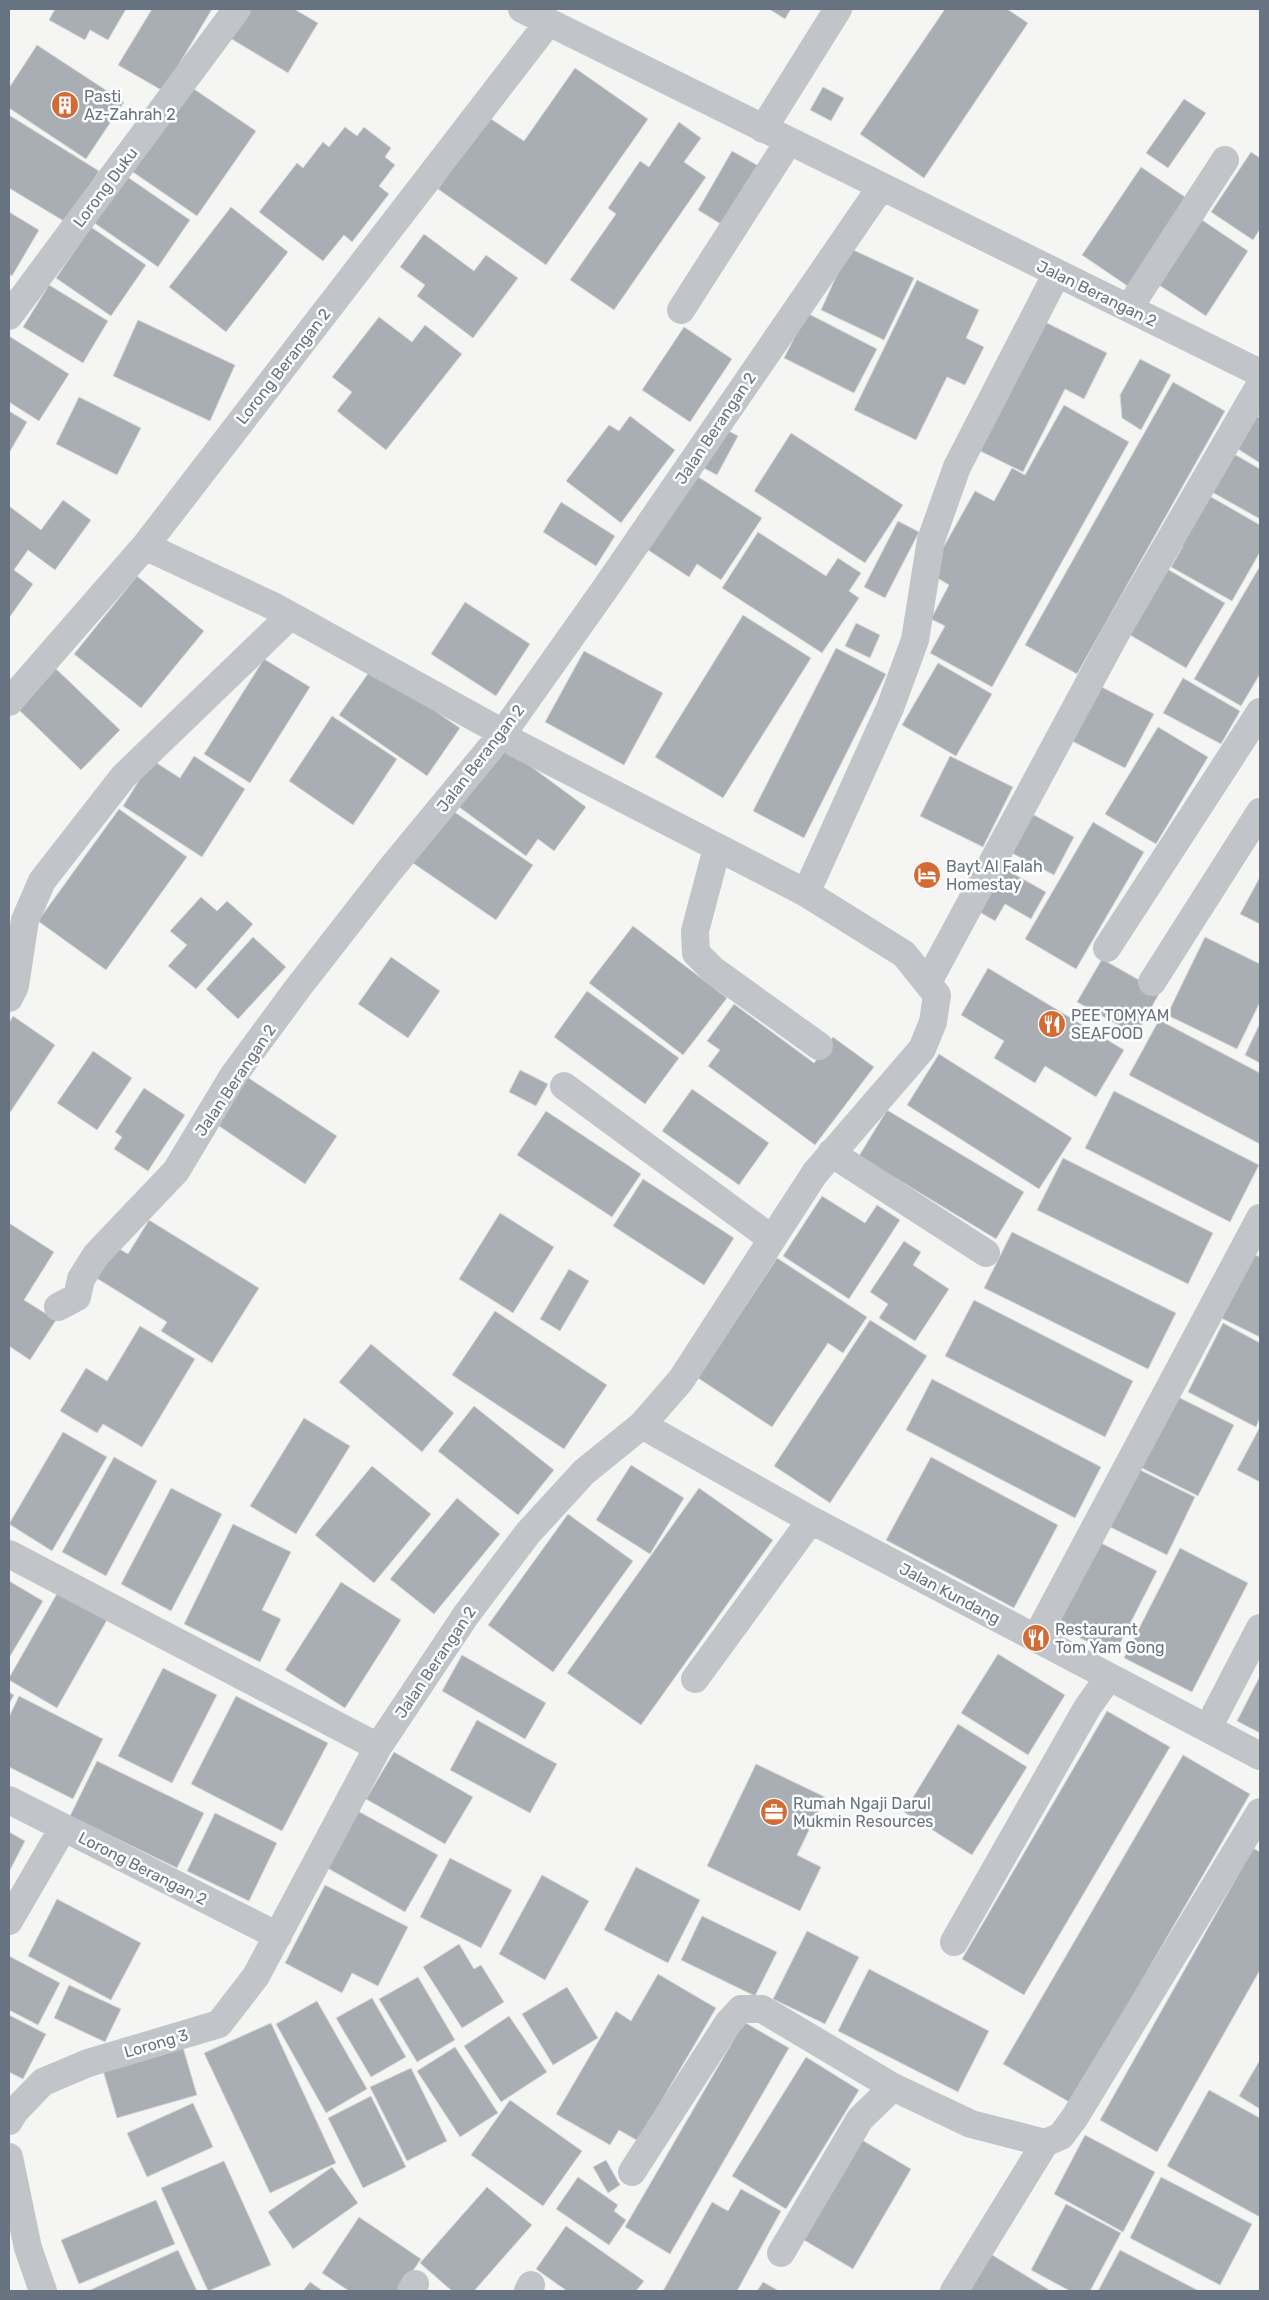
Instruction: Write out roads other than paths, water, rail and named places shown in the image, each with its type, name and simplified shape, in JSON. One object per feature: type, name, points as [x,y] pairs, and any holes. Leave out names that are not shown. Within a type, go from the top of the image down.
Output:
[{"type":"street","name":"Lorong Duku","points":[[9,316],[237,9]]},
{"type":"street","name":"Jalan Berangan 2","points":[[522,9],[1260,373]]},
{"type":"street","points":[[764,129],[838,9]]},
{"type":"street","name":"Lorong Berangan 2","points":[[9,702],[145,546],[548,23]]},
{"type":"street","points":[[681,310],[789,141]]},
{"type":"street","points":[[1129,308],[1225,160]]},
{"type":"street","name":"Jalan Berangan 2","points":[[58,1308],[77,1297],[81,1279],[96,1255],[176,1171],[233,1076],[297,989],[383,879],[502,733],[607,586],[881,187]]},
{"type":"street","points":[[806,893],[890,708],[915,640],[931,540],[957,467],[1057,273]]},
{"type":"street","points":[[145,546],[290,616],[502,733],[515,743],[806,893],[904,954],[928,982],[1116,633],[1260,385]]},
{"type":"street","points":[[9,998],[15,986],[25,920],[42,882],[123,777],[290,616]]},
{"type":"street","points":[[1107,948],[1260,712]]},
{"type":"street","points":[[1152,982],[1260,812]]},
{"type":"street","points":[[717,848],[695,931],[696,953],[713,970],[819,1046]]},
{"type":"street","name":"Jalan Berangan 2","points":[[278,1936],[378,1746],[466,1614],[528,1533],[584,1472],[642,1425],[681,1380],[815,1173],[922,1049],[933,1022],[937,995],[928,982]]},
{"type":"street","points":[[564,1086],[772,1239]]},
{"type":"street","points":[[831,1153],[986,1252]]},
{"type":"street","points":[[1036,1638],[1260,1218]]},
{"type":"street","name":"Jalan Kundang","points":[[642,1425],[811,1520],[1260,1756]]},
{"type":"street","points":[[695,1679],[811,1520]]},
{"type":"street","points":[[9,1554],[378,1746]]},
{"type":"street","points":[[1208,1728],[1260,1628]]},
{"type":"street","points":[[954,1942],[1087,1708],[1109,1677]]},
{"type":"street","name":"Lorong Berangan 2","points":[[9,1800],[278,1936]]},
{"type":"street","points":[[954,2291],[1045,2143],[1061,2136],[1075,2117],[1260,1812]]},
{"type":"street","points":[[9,1921],[63,1828]]},
{"type":"street","name":"Lorong 3","points":[[9,2121],[15,2111],[43,2082],[88,2063],[219,2024],[256,1976],[278,1936]]},
{"type":"street","points":[[632,2172],[728,2023],[741,2009],[762,2009],[893,2087],[971,2124],[1045,2143]]},
{"type":"street","points":[[780,2253],[860,2119],[893,2087]]},
{"type":"street","points":[[9,2157],[28,2248],[43,2291]]},
{"type":"place","name":"Pasti Az-Zahrah 2","points":[[65,105]]},
{"type":"place","name":"Bayt Al Falah Homestay","points":[[927,875]]},
{"type":"place","name":"PEE TOMYAM SEAFOOD","points":[[1052,1024]]},
{"type":"place","name":"Restaurant Tom Yam Gong","points":[[1036,1638]]},
{"type":"place","name":"Rumah Ngaji Darul Mukmin Resources","points":[[774,1812]]}]
